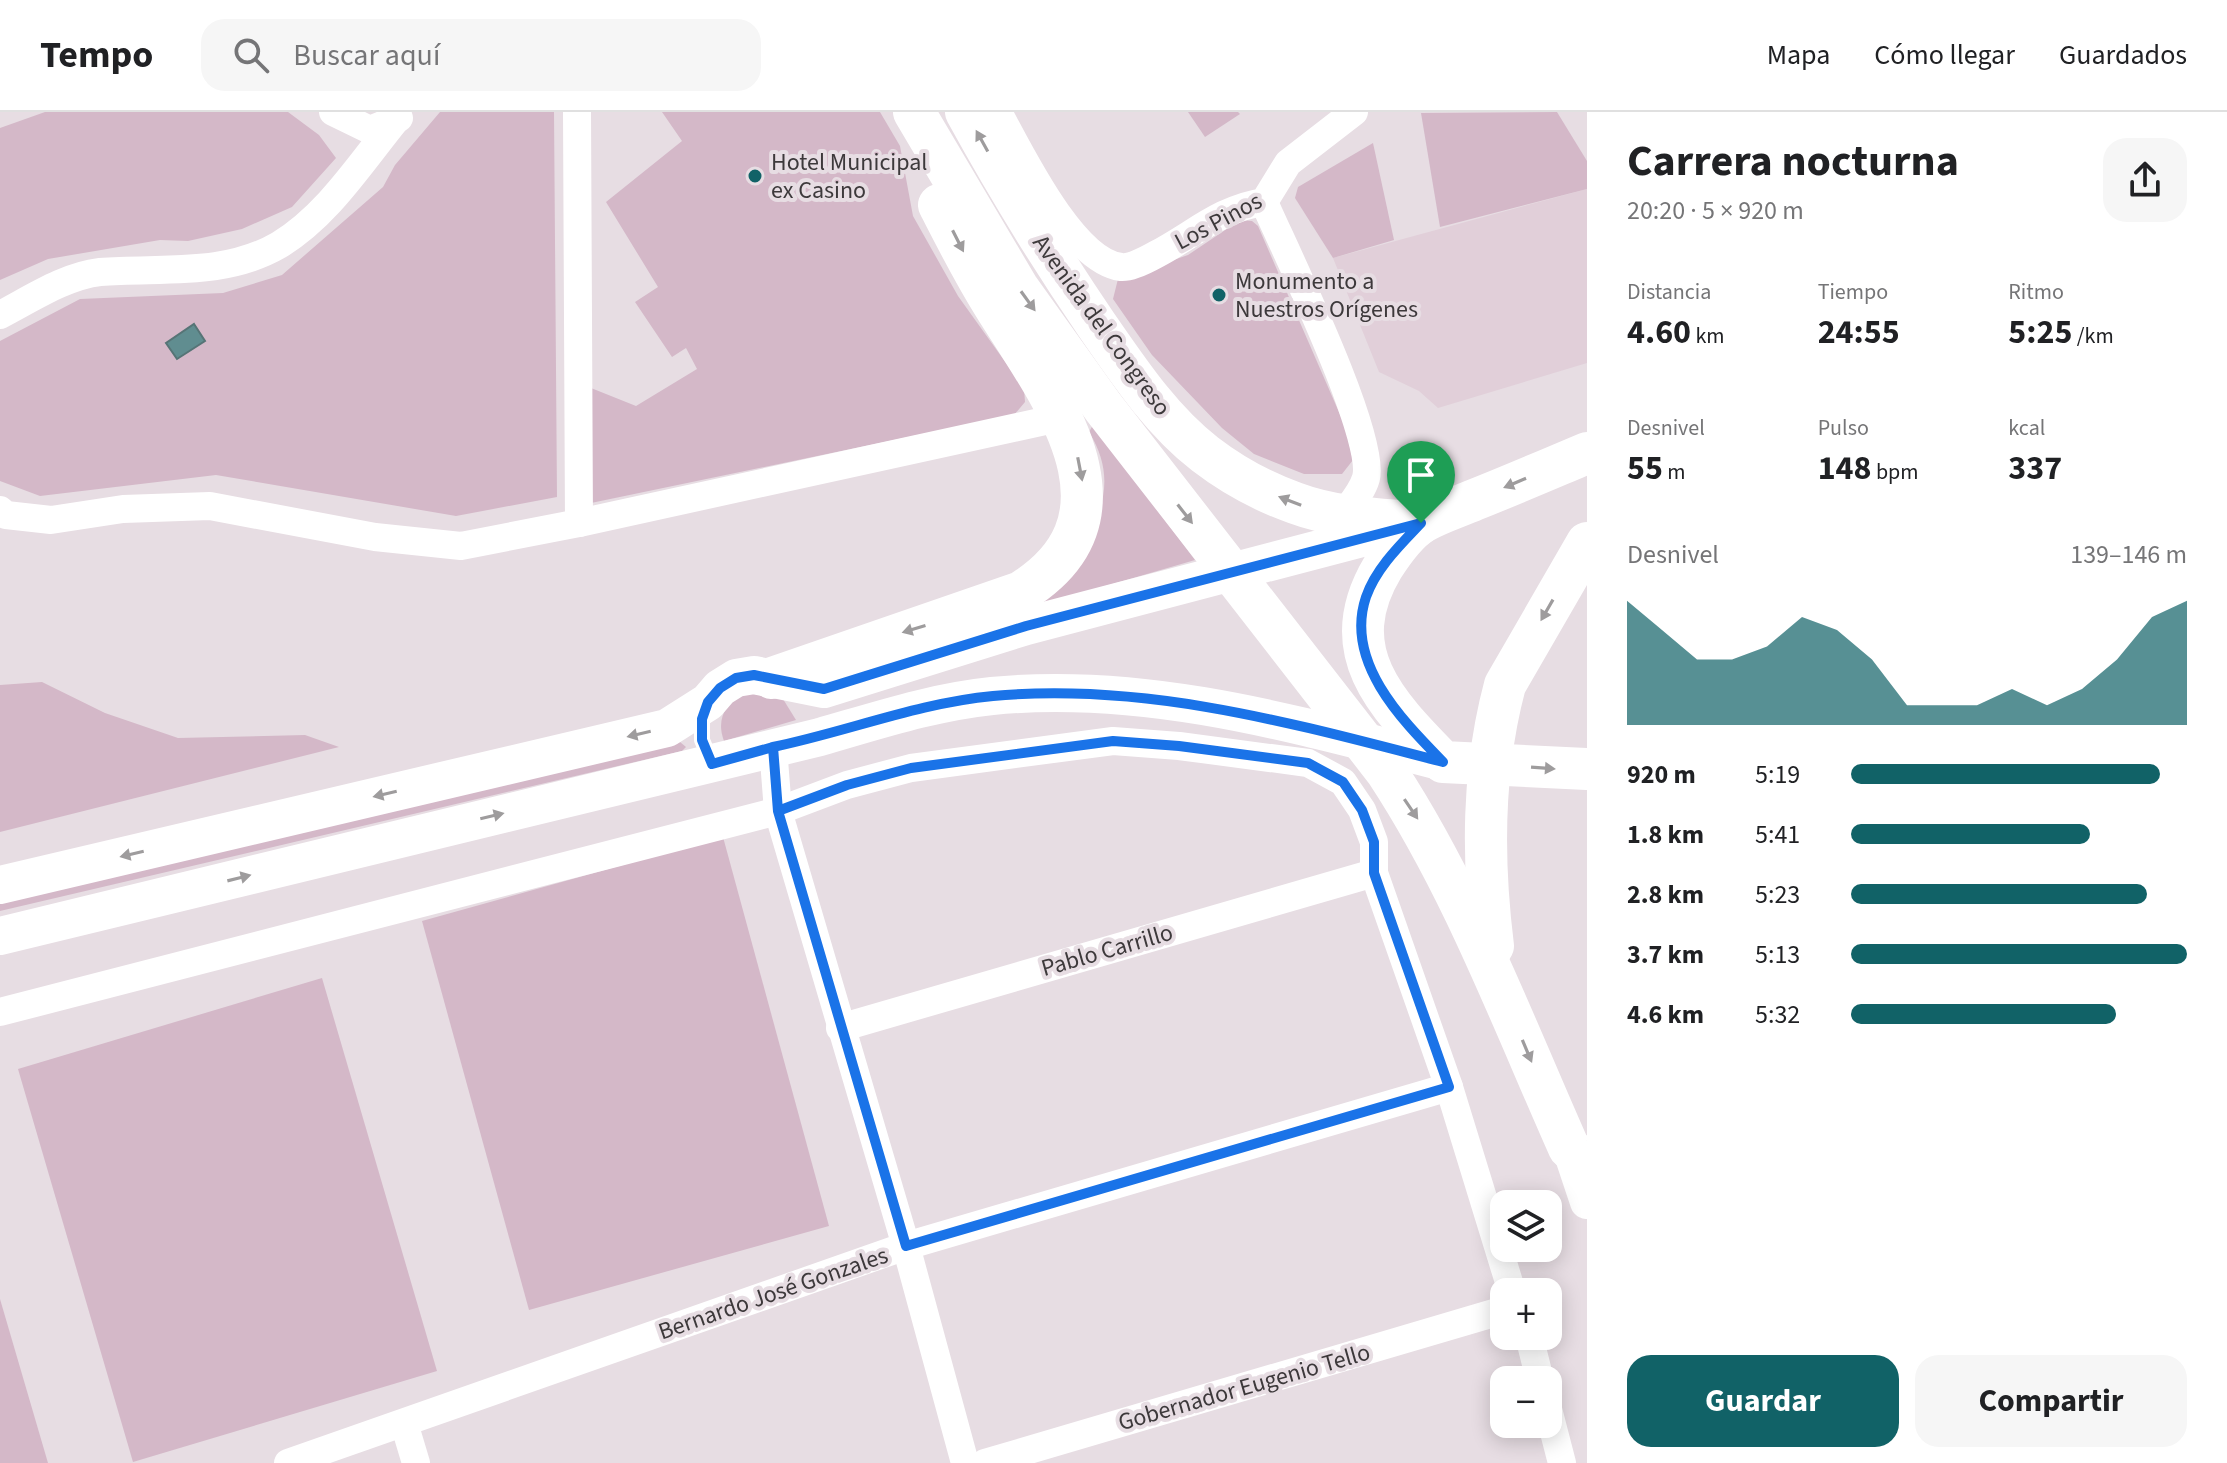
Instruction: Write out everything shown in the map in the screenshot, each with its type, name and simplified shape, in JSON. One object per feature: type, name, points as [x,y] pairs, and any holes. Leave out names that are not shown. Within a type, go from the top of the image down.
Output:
[{"type":"main road","name":"Avenida del Congreso","points":[[966,112],[1046,249],[1124,364],[1175,426],[1205,454],[1238,475],[1297,504],[1343,515],[1421,523]]},
{"type":"main road","points":[[780,681],[855,647],[974,611],[1021,592],[1046,577],[1065,555],[1081,512],[1082,484],[1077,454],[1063,417],[973,272],[938,202],[914,114]]},
{"type":"main road","points":[[914,114],[1018,288],[1138,452],[1386,771],[1421,824],[1578,1155]]},
{"type":"main road","points":[[0,885],[667,728],[708,702],[720,688],[736,678],[780,681],[824,689],[1026,626],[1421,523],[1587,453]]},
{"type":"main road","points":[[1421,523],[1390,557],[1367,594],[1362,614],[1362,643],[1372,670],[1399,716],[1443,762]]},
{"type":"main road","points":[[1497,979],[1486,887],[1486,822],[1490,758],[1505,685],[1587,543]]},
{"type":"main road","points":[[780,681],[811,708],[820,737]]},
{"type":"main road","points":[[0,936],[712,764],[950,702],[991,696],[1133,696],[1211,705],[1443,762],[1587,769]]},
{"type":"main road","points":[[708,702],[702,719],[702,740],[712,764]]},
{"type":"street","points":[[333,112],[370,130],[401,117]]},
{"type":"street","points":[[577,112],[579,523]]},
{"type":"street","name":"Los Pinos","points":[[998,112],[1059,214],[1101,261],[1123,267],[1154,256],[1237,205],[1264,202],[1288,163],[1354,112]]},
{"type":"street","points":[[0,315],[54,286],[98,272],[159,272],[228,265],[278,246],[314,220],[401,117]]},
{"type":"street","points":[[1264,202],[1342,380],[1357,423],[1366,478],[1343,515]]},
{"type":"street","points":[[0,510],[6,515],[51,520],[123,509],[210,506],[375,537],[461,546],[1063,417]]},
{"type":"street","points":[[0,1012],[778,811],[847,785],[911,768],[1113,741],[1308,763],[1343,782],[1362,810],[1374,842],[1374,873],[1449,1087],[1508,1278]]},
{"type":"street","points":[[773,747],[778,811],[906,1246],[965,1463]]},
{"type":"street","name":"Pablo Carrillo","points":[[840,1028],[1374,873]]},
{"type":"street","name":"Bernardo José Gonzales","points":[[288,1463],[906,1246],[1449,1087]]},
{"type":"street","points":[[1578,1155],[1587,1202]]},
{"type":"street","name":"Gobernador Eugenio Tello","points":[[985,1463],[1490,1314]]},
{"type":"street","points":[[404,1423],[416,1463]]},
{"type":"street","points":[[1556,1438],[1562,1463]]},
{"type":"shaded area","points":[[45,112],[288,112],[319,135],[336,158],[292,207],[242,229],[188,241],[160,240],[48,259],[0,280],[0,128]]},
{"type":"shaded area","points":[[440,112],[554,112],[557,497],[456,516],[216,475],[40,496],[0,481],[0,341],[80,299],[223,293],[282,275],[383,187],[395,165]]},
{"type":"shaded area","points":[[662,112],[880,112],[900,146],[913,216],[958,296],[1024,388],[1025,402],[1014,415],[591,503],[591,388],[636,406],[697,369],[686,348],[672,357],[635,302],[658,287],[606,202],[682,141]]},
{"type":"shaded area","points":[[1188,112],[1238,112],[1240,114],[1205,137]]},
{"type":"shaded area","points":[[1557,112],[1587,161],[1587,189],[1440,227],[1421,113]]},
{"type":"shaded area","points":[[1373,143],[1394,240],[1333,258],[1295,198],[1298,187]]},
{"type":"shaded area","points":[[1587,189],[1587,363],[1438,408],[1419,391],[1379,372],[1333,258]]},
{"type":"shaded area","points":[[1240,220],[1252,221],[1258,226],[1345,426],[1353,460],[1342,474],[1304,474],[1254,454],[1222,428],[1152,355],[1113,299],[1118,279],[1188,255]]},
{"type":"shaded area","points":[[1093,425],[1195,560],[1037,606],[1081,546],[1101,503],[1104,481],[1101,457],[1089,432]]},
{"type":"shaded area","points":[[42,682],[105,713],[178,738],[305,735],[339,747],[0,832],[0,685]]},
{"type":"shaded area","points":[[742,692],[783,699],[796,720],[724,741],[721,726],[724,713]]},
{"type":"shaded area","points":[[680,742],[686,747],[682,751],[0,911],[0,902]]},
{"type":"shaded area","points":[[723,837],[829,1226],[529,1310],[422,921]]},
{"type":"shaded area","points":[[322,978],[437,1371],[133,1462],[18,1069]]},
{"type":"shaded area","points":[[0,1299],[48,1463],[0,1463]]},
{"type":"water","points":[[194,324],[205,341],[177,359],[166,343]]},
{"type":"place","name":"Hotel Municipal ex Casino","points":[[755,176]]},
{"type":"place","name":"Monumento a Nuestros Orígenes","points":[[1219,295]]},
{"type":"route","points":[[1421,523],[1026,626],[824,689],[754,675],[736,678],[720,688],[708,702],[702,719],[702,740],[712,764],[773,747],[778,811],[906,1246],[1449,1087],[1374,873],[1374,842],[1362,810],[1343,782],[1308,763],[1179,746],[1113,741],[911,768],[847,785],[778,811],[773,747],[950,702],[991,696],[1133,696],[1211,705],[1443,762],[1399,716],[1372,670],[1362,643],[1362,614],[1367,594],[1390,557],[1421,523]]}]
